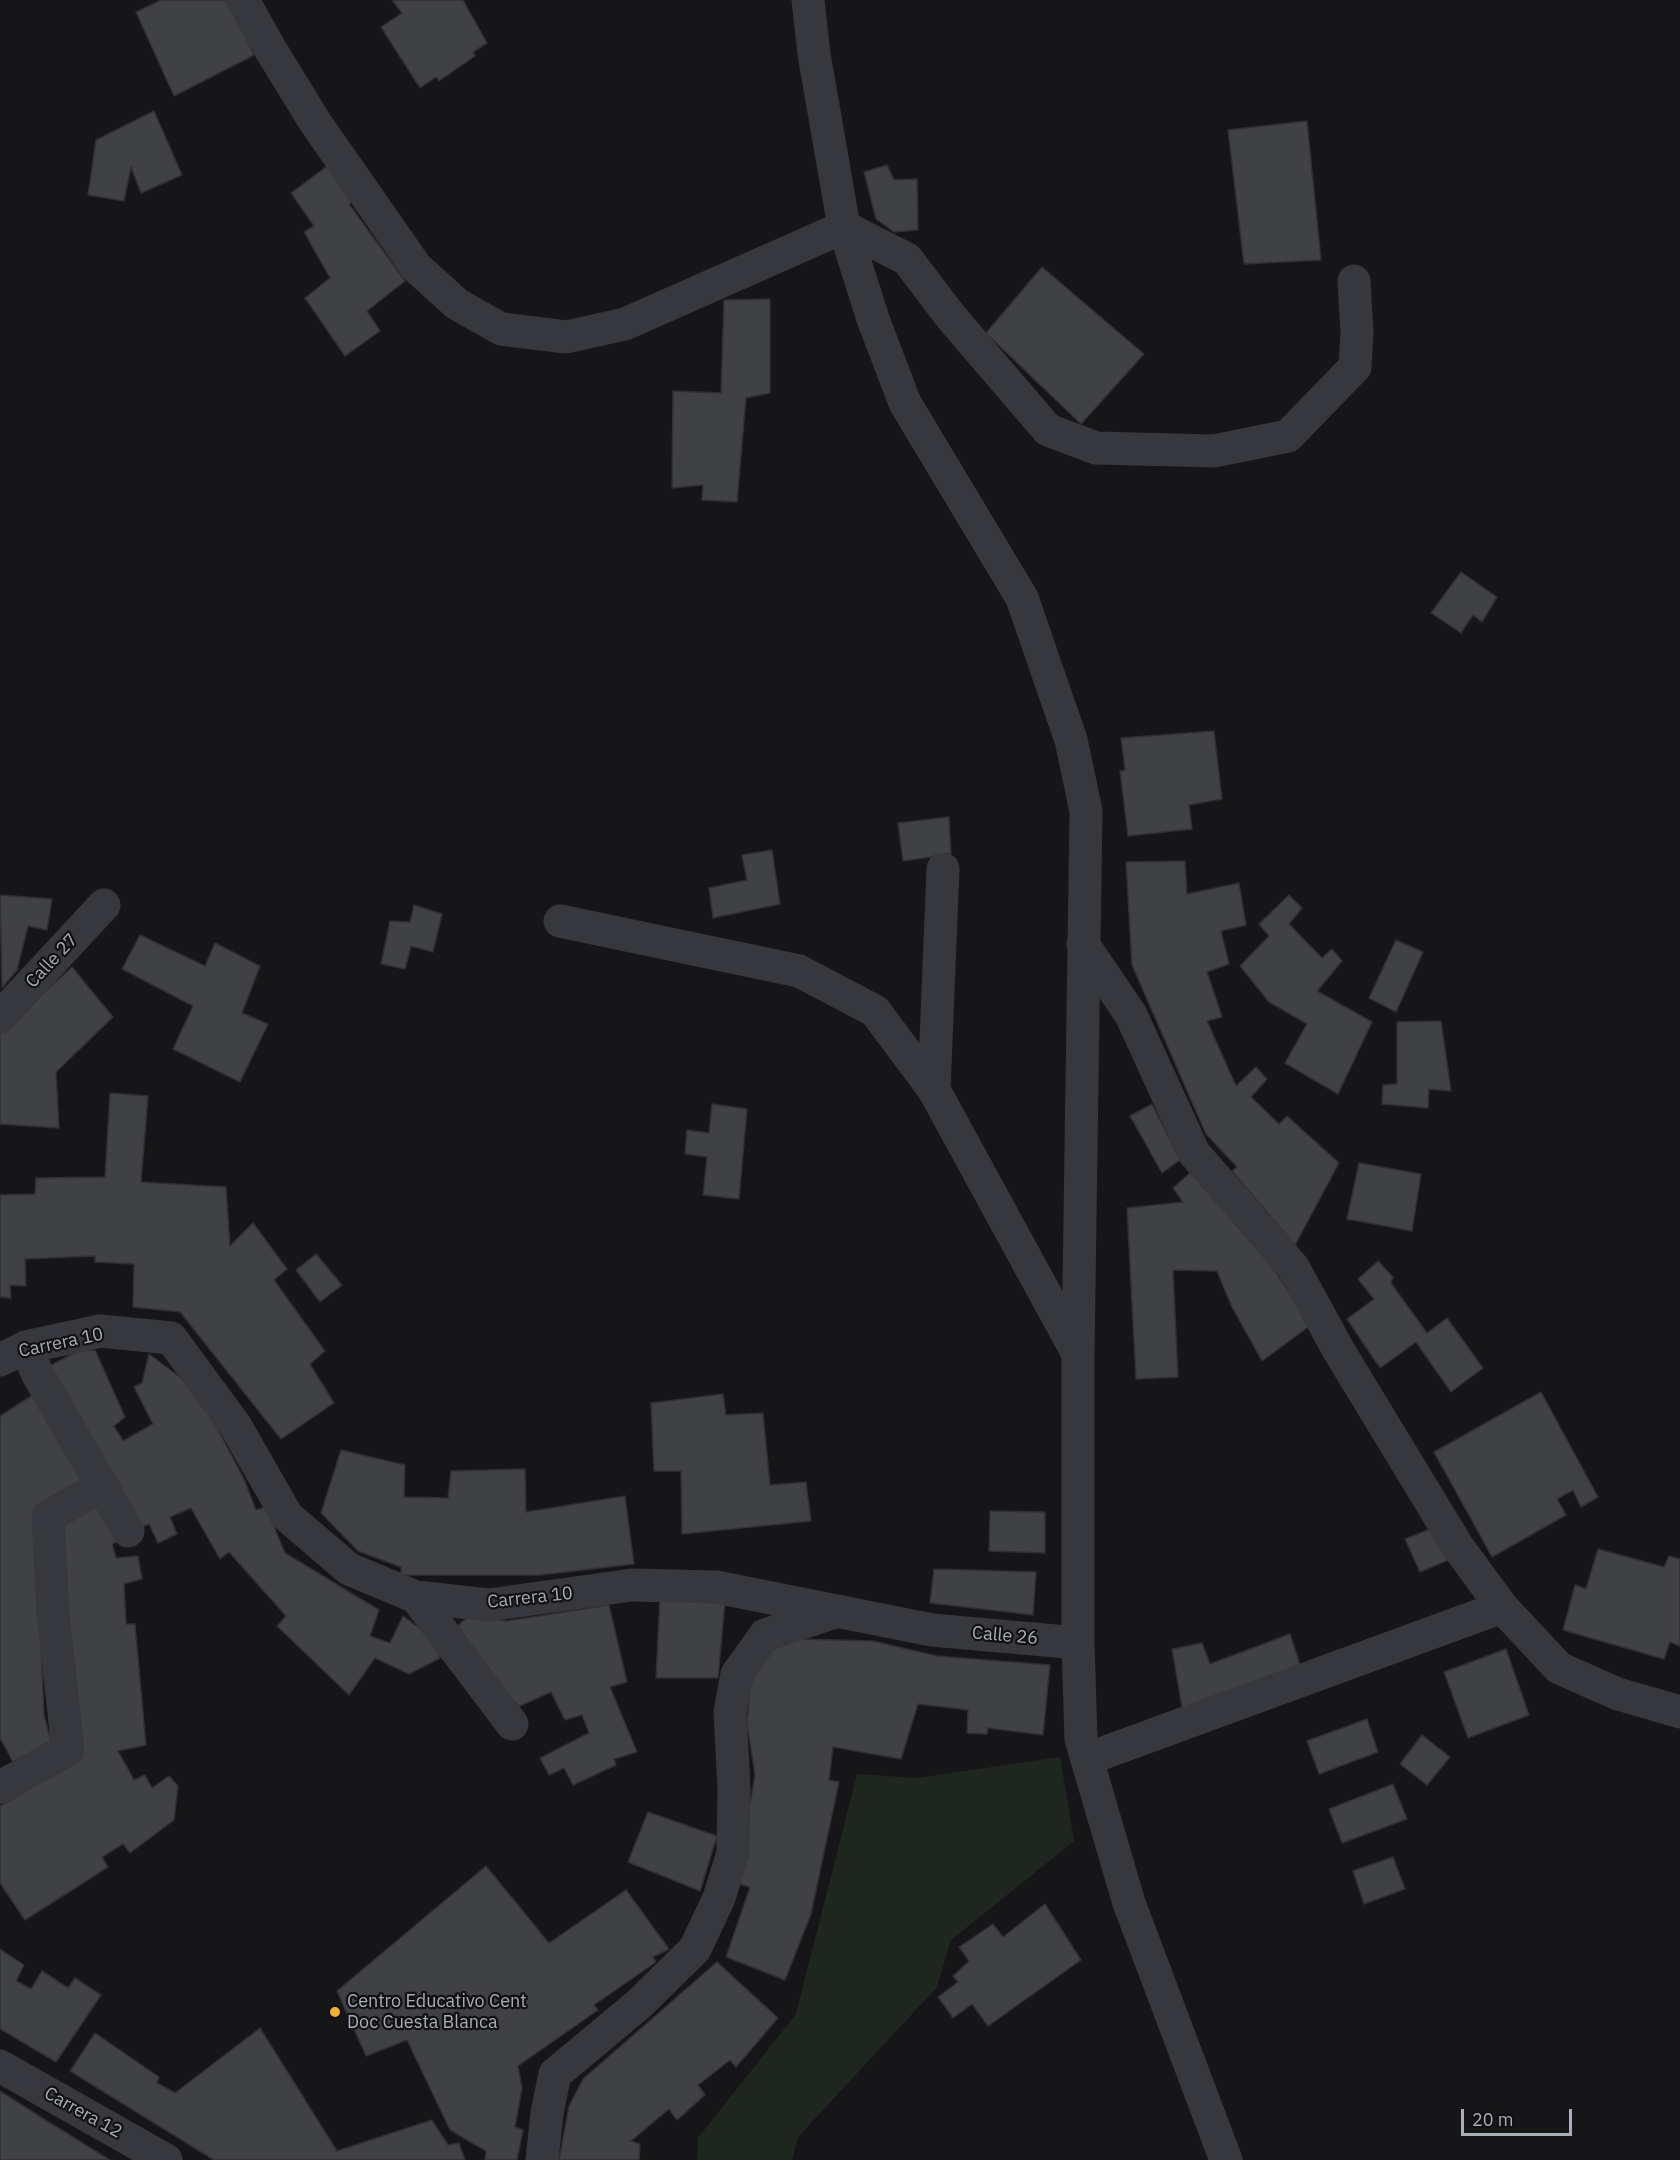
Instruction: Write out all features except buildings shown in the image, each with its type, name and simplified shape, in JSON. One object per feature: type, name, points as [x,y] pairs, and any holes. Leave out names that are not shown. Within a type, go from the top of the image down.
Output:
[{"type":"street","points":[[243,0],[315,122],[416,267],[457,304],[501,328],[566,338],[625,324],[844,226]]},
{"type":"street","points":[[808,0],[814,54],[844,226],[873,319],[905,403],[1023,598],[1071,740],[1086,812],[1077,1354],[1078,1643],[1081,1738],[1128,1903],[1226,2160]]},
{"type":"street","points":[[844,226],[907,259],[951,317],[1048,430],[1096,448],[1214,451],[1288,436],[1355,367],[1357,333],[1354,281]]},
{"type":"street","points":[[934,1090],[943,869]]},
{"type":"street","name":"Calle 27","points":[[2,1011],[104,905]]},
{"type":"street","points":[[560,921],[799,971],[875,1011],[934,1090],[1077,1354]]},
{"type":"street","points":[[1083,944],[1131,1015],[1194,1153],[1293,1267],[1339,1352],[1458,1547],[1502,1607],[1559,1668],[1618,1694],[1680,1712]]},
{"type":"street","name":"Carrera 10","points":[[13,1353],[100,1331],[171,1338],[235,1425],[287,1516],[349,1569],[416,1597],[489,1605],[632,1585],[716,1587],[841,1610],[932,1630]]},
{"type":"street","points":[[13,1353],[37,1373],[128,1531]]},
{"type":"street","points":[[2,1780],[68,1750],[53,1613],[48,1517],[103,1485]]},
{"type":"street","points":[[416,1597],[512,1724]]},
{"type":"street","points":[[1087,1759],[1502,1607]]},
{"type":"street","points":[[542,2160],[547,2113],[555,2074],[639,2004],[695,1949],[719,1898],[733,1853],[734,1787],[730,1712],[737,1674],[765,1635],[841,1610]]},
{"type":"street","name":"Calle 26","points":[[932,1630],[1078,1643]]},
{"type":"street","name":"Carrera 12","points":[[0,2066],[166,2160]]},
{"type":"shaded area","points":[[1060,1757],[1074,1841],[951,1940],[937,1987],[798,2137],[792,2160],[697,2160],[698,2138],[796,2014],[857,1774],[917,1778]]},
{"type":"place","name":"Centro Educativo Cent Doc Cuesta Blanca","points":[[335,2012]]}]
